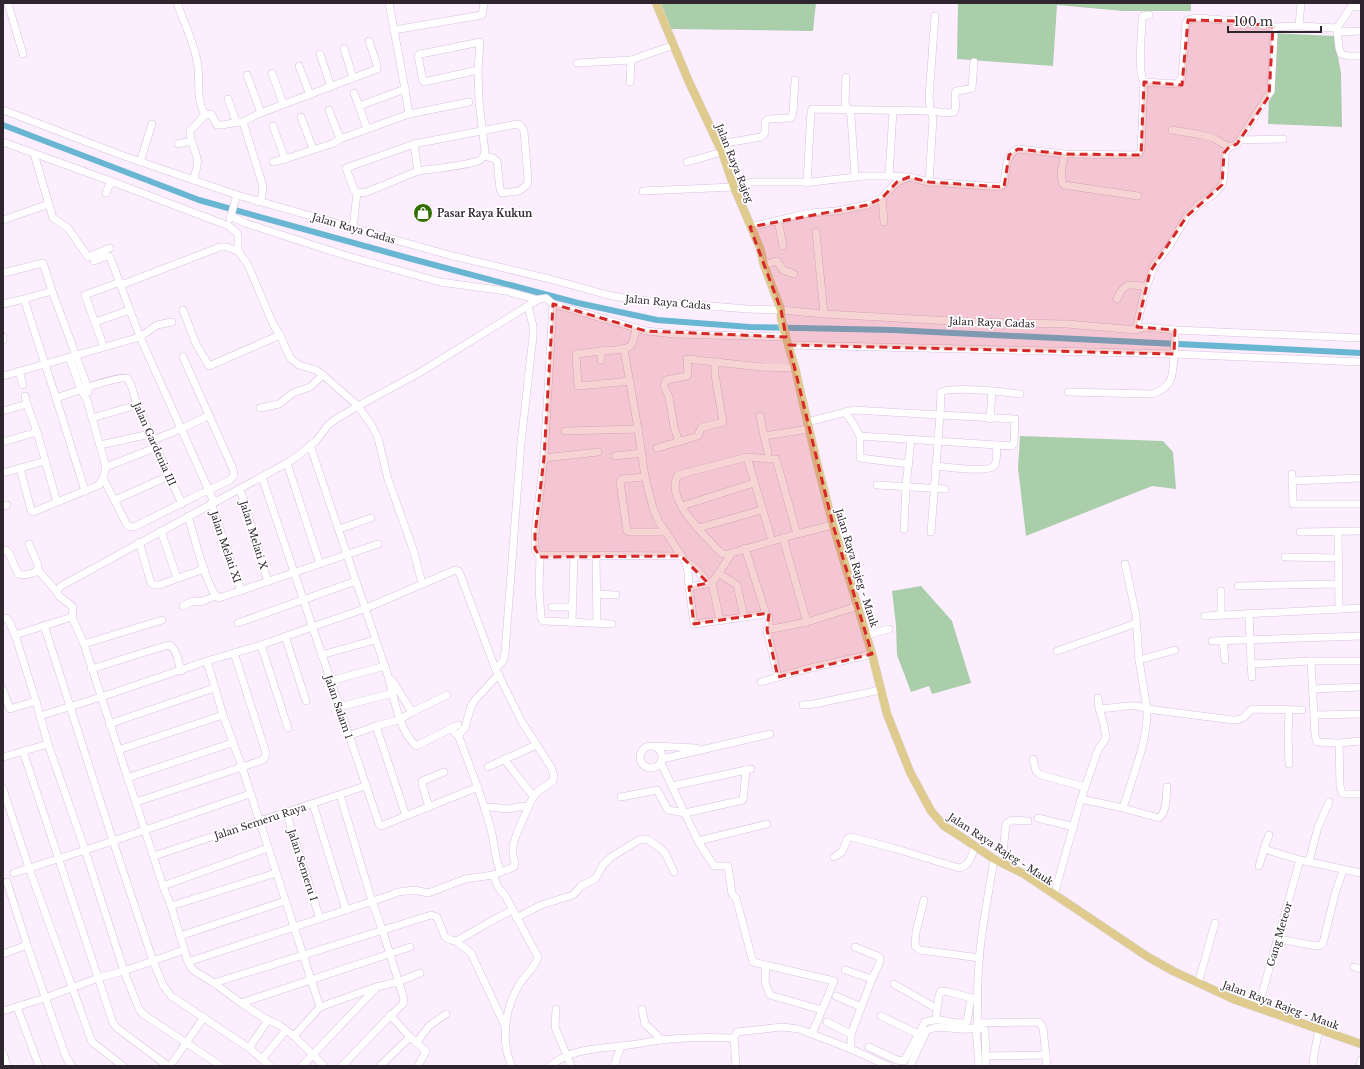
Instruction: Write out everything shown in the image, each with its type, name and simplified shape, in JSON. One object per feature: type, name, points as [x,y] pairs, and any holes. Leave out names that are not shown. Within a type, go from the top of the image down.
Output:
[{"type":"main road","name":"Jalan Raya Rajeg","points":[[656,3],[720,149],[734,187],[760,248],[764,265],[781,314],[787,339]]},
{"type":"main road","name":"Jalan Raya Rajeg - Mauk","points":[[787,339],[833,525],[867,635],[887,714],[910,772],[925,802],[937,818],[944,826],[1158,963],[1198,984],[1233,999],[1361,1044]]},
{"type":"street","points":[[176,3],[197,58],[198,99],[205,115]]},
{"type":"street","points":[[389,3],[409,114]]},
{"type":"street","points":[[394,30],[482,15],[484,3]]},
{"type":"street","points":[[1299,26],[1300,3]]},
{"type":"street","points":[[8,4],[23,54]]},
{"type":"street","points":[[1361,7],[1351,5],[1337,30],[1341,54],[1348,56],[1361,56]]},
{"type":"street","points":[[643,191],[734,187],[752,182],[785,181],[807,183],[889,176],[909,177],[930,182],[1000,187],[1004,184],[1009,155],[1018,149],[1065,154],[1138,155],[1141,150],[1144,82],[1141,78],[1140,69],[1142,21],[1143,16],[1149,15]]},
{"type":"street","points":[[930,182],[933,119],[930,107],[930,97],[936,16]]},
{"type":"street","points":[[1144,82],[1176,84],[1182,79],[1186,23],[1188,20],[1197,18],[1237,21],[1273,28],[1299,26],[1361,31]]},
{"type":"street","points":[[1136,330],[1146,287],[1154,265],[1168,248],[1187,216],[1198,205],[1214,194],[1222,185],[1224,176],[1224,155],[1229,147],[1237,144],[1269,96],[1271,91],[1273,28]]},
{"type":"street","points":[[193,180],[197,166],[197,159],[190,141],[190,131],[205,115],[211,114],[217,124],[220,125],[239,122],[377,69],[369,41]]},
{"type":"street","points":[[357,193],[367,192],[418,171],[468,163],[481,159],[484,156],[483,130],[479,101],[478,70],[480,42],[420,54],[418,56],[422,81],[424,82],[478,70]]},
{"type":"street","points":[[577,63],[631,60],[674,45]]},
{"type":"street","points":[[344,48],[353,78]]},
{"type":"street","points":[[320,54],[331,87]]},
{"type":"street","points":[[630,82],[631,60]]},
{"type":"street","points":[[807,183],[811,111],[814,109],[955,112],[955,92],[972,88],[974,62]]},
{"type":"street","points":[[299,66],[310,94]]},
{"type":"street","points":[[272,73],[283,104]]},
{"type":"street","points":[[247,75],[261,113]]},
{"type":"street","points":[[846,77],[845,103],[851,116],[855,178]]},
{"type":"street","points":[[687,162],[720,149],[726,143],[761,137],[765,133],[765,122],[768,119],[791,118],[793,112],[795,80]]},
{"type":"street","points":[[359,106],[405,89]]},
{"type":"street","points":[[354,92],[367,129]]},
{"type":"street","points":[[228,99],[239,122],[263,186],[261,201],[234,207]]},
{"type":"street","points":[[273,162],[334,143],[340,139],[409,114],[469,102]]},
{"type":"street","name":"Jalan Raya Cadas","points":[[3,110],[140,162],[237,195],[449,255],[629,299],[748,309],[781,314],[824,314],[970,322],[1067,324],[1136,330],[1145,327],[1175,334],[1361,338]]},
{"type":"street","points":[[328,110],[340,139]]},
{"type":"street","points":[[889,176],[893,111]]},
{"type":"street","points":[[301,117],[313,149]]},
{"type":"street","points":[[140,162],[152,124]]},
{"type":"street","points":[[353,228],[357,193],[354,190],[346,168],[414,144],[517,124],[521,126],[524,131],[528,182],[527,186],[520,191],[502,193],[500,188],[497,161],[493,158],[484,156]]},
{"type":"street","points":[[274,126],[285,159]]},
{"type":"street","points":[[1172,130],[1213,138],[1229,147]]},
{"type":"street","points":[[1240,140],[1283,139]]},
{"type":"street","points":[[178,144],[190,141]]},
{"type":"street","points":[[3,142],[229,226],[238,236],[238,252]]},
{"type":"street","points":[[414,144],[418,171]]},
{"type":"street","points":[[34,154],[53,218],[68,228],[88,257],[110,248]]},
{"type":"street","points":[[1065,154],[1061,179],[1064,185],[1138,196]]},
{"type":"street","points":[[750,226],[810,213],[837,211],[867,205],[882,198],[897,182],[909,177]]},
{"type":"street","points":[[106,193],[109,186],[113,182]]},
{"type":"street","points":[[209,186],[211,190],[234,207],[245,223],[332,251],[440,282],[506,291],[535,299],[546,298],[553,304],[646,330],[675,334],[1174,353],[1361,362]]},
{"type":"street","points":[[882,198],[884,222]]},
{"type":"street","points":[[3,220],[49,204]]},
{"type":"street","points":[[229,226],[234,207]]},
{"type":"street","points":[[778,220],[783,246]]},
{"type":"street","points":[[816,232],[824,314]]},
{"type":"street","points":[[102,342],[85,295],[220,247],[227,247],[238,252],[248,265],[273,324],[280,335],[290,358],[299,365],[316,370],[323,375],[358,406],[372,426],[378,438],[388,479],[413,549],[422,583]]},
{"type":"street","name":"Jalan Melati XI","points":[[94,261],[110,256],[140,337],[181,429],[205,491],[213,503],[241,591]]},
{"type":"street","points":[[764,265],[777,261],[783,270],[794,274]]},
{"type":"street","points":[[3,273],[43,263],[84,389],[106,467],[99,485],[34,512],[31,510],[20,468]]},
{"type":"street","points":[[1116,299],[1121,290],[1128,285],[1133,284],[1146,287]]},
{"type":"street","points":[[3,304],[52,291]]},
{"type":"street","points":[[24,299],[46,364],[85,491]]},
{"type":"street","points":[[57,592],[61,586],[139,542],[262,477],[299,455],[316,440],[328,426],[358,406],[418,373],[540,299]]},
{"type":"street","points":[[553,304],[544,458],[535,534],[535,549],[540,557],[539,588],[542,620],[612,624]]},
{"type":"street","points":[[460,737],[460,733],[465,728],[474,700],[504,661],[521,451],[533,336],[533,326],[528,306]]},
{"type":"street","points":[[95,322],[130,310]]},
{"type":"street","points":[[182,310],[196,344],[207,365],[209,366],[280,335]]},
{"type":"street","points":[[3,376],[140,337],[157,325],[172,322]]},
{"type":"street","points":[[630,381],[578,386],[576,354],[624,349],[629,347],[632,344],[636,328]]},
{"type":"street","points":[[1068,392],[1155,394],[1159,392],[1171,380],[1175,334]]},
{"type":"street","points":[[624,349],[645,477],[653,508],[659,522],[683,559],[688,571],[694,624],[766,614]]},
{"type":"street","points":[[601,351],[601,360]]},
{"type":"street","points":[[103,478],[125,522],[128,526],[132,527],[230,480],[234,475],[183,357]]},
{"type":"street","points":[[679,442],[674,427],[669,397],[664,386],[664,382],[666,380],[687,376],[687,359],[762,367],[794,368]]},
{"type":"street","points":[[657,448],[698,436],[702,428],[723,422],[715,375],[715,363]]},
{"type":"street","points":[[19,371],[23,385]]},
{"type":"street","points":[[260,408],[279,404],[293,393],[310,387],[323,375]]},
{"type":"street","name":"Jalan Gardenia III","points":[[84,389],[127,378],[131,385],[137,405],[182,504]]},
{"type":"street","points":[[56,398],[84,389]]},
{"type":"street","points":[[931,532],[941,392],[945,390],[992,391],[1020,394]]},
{"type":"street","points":[[990,419],[992,391]]},
{"type":"street","points":[[25,396],[57,502]]},
{"type":"street","points":[[3,411],[27,404]]},
{"type":"street","points":[[92,418],[137,405]]},
{"type":"street","points":[[764,436],[808,425],[845,412],[860,410],[990,419],[1014,419],[1015,421],[1014,444],[1012,446],[860,436]]},
{"type":"street","points":[[845,412],[860,436],[860,459],[910,464]]},
{"type":"street","points":[[100,445],[152,437],[181,429],[208,416]]},
{"type":"street","points":[[760,416],[768,453]]},
{"type":"street","points":[[565,430],[638,429]]},
{"type":"street","points":[[3,442],[37,432]]},
{"type":"street","points":[[904,530],[906,486],[910,464],[911,440]]},
{"type":"street","points":[[310,445],[385,668],[393,693],[399,720],[416,746],[455,726],[454,732],[460,737],[478,787],[491,831],[496,862],[501,872]]},
{"type":"street","points":[[935,466],[983,470],[991,468],[996,464],[997,445]]},
{"type":"street","points":[[106,467],[156,447]]},
{"type":"street","points":[[544,458],[598,452]]},
{"type":"street","points":[[615,456],[642,453]]},
{"type":"street","points":[[797,534],[776,458],[769,460],[747,457],[678,475],[676,479],[675,490],[687,516],[718,550],[726,554],[833,525]]},
{"type":"street","points":[[747,457],[772,541]]},
{"type":"street","points":[[3,473],[45,461]]},
{"type":"street","points":[[287,462],[320,564]]},
{"type":"street","points":[[115,500],[169,476]]},
{"type":"street","name":"Jalan Salam 1","points":[[262,477],[348,736],[379,824],[381,826],[406,816]]},
{"type":"street","points":[[645,477],[622,479],[620,482],[627,531],[666,532]]},
{"type":"street","points":[[1361,478],[1292,477],[1293,504],[1361,504]]},
{"type":"street","points":[[682,506],[754,483]]},
{"type":"street","points":[[877,484],[945,489]]},
{"type":"street","name":"Jalan Melati X","points":[[240,489],[268,582]]},
{"type":"street","points":[[698,528],[762,510]]},
{"type":"street","points":[[188,516],[204,569],[216,596]]},
{"type":"street","points":[[339,529],[371,518]]},
{"type":"street","points":[[161,531],[177,578]]},
{"type":"street","points":[[1338,531],[1339,609]]},
{"type":"street","points":[[1300,532],[1361,531]]},
{"type":"street","points":[[783,538],[807,622]]},
{"type":"street","points":[[139,542],[152,584],[157,585],[204,569]]},
{"type":"street","points":[[29,544],[38,565],[38,570],[59,596],[73,606],[72,617],[84,644],[109,724],[171,906],[188,962],[192,970],[214,983],[241,1003],[286,1030],[324,1066]]},
{"type":"street","points":[[183,606],[193,601],[200,602],[216,596],[221,598],[347,556],[378,544]]},
{"type":"street","points":[[745,548],[766,614],[769,618],[769,627],[767,630],[778,677]]},
{"type":"street","points":[[3,550],[10,553],[18,574],[36,572],[38,570]]},
{"type":"street","points":[[689,587],[710,583],[732,553]]},
{"type":"street","points":[[540,557],[543,555],[683,559],[696,568],[710,583],[720,621]]},
{"type":"street","points":[[572,622],[574,556]]},
{"type":"street","points":[[596,556],[596,623]]},
{"type":"street","points":[[1284,557],[1338,558]]},
{"type":"street","points":[[1123,808],[1147,723],[1147,709],[1139,660],[1137,624],[1125,564]]},
{"type":"street","points":[[40,716],[207,661],[261,645],[364,609],[455,570],[460,574],[497,671],[522,722],[548,761],[554,776],[553,781],[533,796],[528,807],[513,845],[514,867],[493,875],[465,879],[428,893],[414,890],[398,892],[372,902],[188,962]]},
{"type":"street","points":[[718,573],[737,585],[744,617]]},
{"type":"street","points":[[238,623],[356,581]]},
{"type":"street","points":[[1238,586],[1339,584]]},
{"type":"street","points":[[1221,591],[1221,614]]},
{"type":"street","points":[[596,594],[616,595]]},
{"type":"street","points":[[767,630],[807,622],[858,606]]},
{"type":"street","points":[[552,607],[572,607]]},
{"type":"street","points":[[1205,616],[1361,608]]},
{"type":"street","points":[[1249,613],[1252,677]]},
{"type":"street","points":[[15,635],[72,617]]},
{"type":"street","points":[[3,619],[7,618],[15,635],[48,744],[85,850],[124,971],[139,1009],[143,1014],[221,1066]]},
{"type":"street","points":[[84,644],[162,620]]},
{"type":"street","points":[[1057,651],[1137,624]]},
{"type":"street","points":[[44,625],[113,841],[153,962],[163,985],[171,996],[249,1048],[270,1066]]},
{"type":"street","points":[[867,635],[889,629]]},
{"type":"street","points":[[285,636],[306,701]]},
{"type":"street","points":[[1212,641],[1361,636]]},
{"type":"street","points":[[321,654],[375,640]]},
{"type":"street","points":[[1223,641],[1225,660]]},
{"type":"street","points":[[91,669],[168,645],[174,649],[181,670]]},
{"type":"street","points":[[261,645],[288,728]]},
{"type":"street","points":[[1139,660],[1175,650]]},
{"type":"street","points":[[136,802],[263,760],[266,753],[234,653]]},
{"type":"street","points":[[761,682],[806,669],[872,654]]},
{"type":"street","points":[[207,661],[214,688],[232,743],[242,767],[320,1007]]},
{"type":"street","points":[[1251,664],[1312,661],[1361,661]]},
{"type":"street","points":[[1312,661],[1314,715],[1317,742],[1339,743],[1361,741]]},
{"type":"street","points":[[330,681],[385,668]]},
{"type":"street","points":[[385,668],[412,712]]},
{"type":"street","points":[[1313,689],[1361,687]]},
{"type":"street","points":[[109,724],[214,688]]},
{"type":"street","points":[[3,690],[6,710],[36,701]]},
{"type":"street","points":[[804,705],[880,690]]},
{"type":"street","points":[[339,707],[393,693]]},
{"type":"street","points":[[348,736],[399,720],[447,695]]},
{"type":"street","points":[[1054,895],[1085,787],[1098,750],[1106,738],[1098,698]]},
{"type":"street","points":[[1099,708],[1107,709],[1140,705],[1147,709],[1233,720],[1240,720],[1244,718],[1252,709],[1302,710]]},
{"type":"street","points":[[1289,710],[1289,764]]},
{"type":"street","points":[[1314,715],[1361,714]]},
{"type":"street","points":[[118,750],[223,715]]},
{"type":"street","points":[[376,726],[406,816],[478,787]]},
{"type":"street","points":[[706,749],[648,746],[643,749],[640,754],[640,761],[644,766],[650,769],[656,767],[662,761],[770,734]]},
{"type":"street","points":[[127,778],[232,743]]},
{"type":"street","points":[[1339,743],[1341,791],[1344,794],[1361,794]]},
{"type":"street","points":[[3,757],[48,744]]},
{"type":"street","points":[[488,767],[536,745]]},
{"type":"street","points":[[655,746],[660,750],[662,761],[672,786],[698,840],[714,866],[728,866],[732,894],[736,898],[753,962],[834,981],[812,1034]]},
{"type":"street","points":[[23,751],[114,1026],[169,1066],[204,1017]]},
{"type":"street","points":[[504,759],[533,796]]},
{"type":"street","points":[[1033,759],[1036,771],[1041,775],[1085,787]]},
{"type":"street","points":[[621,797],[657,790],[668,810],[685,813],[743,800],[748,769],[672,786]]},
{"type":"street","points":[[429,807],[422,781],[444,772]]},
{"type":"street","name":"Jalan Semeru Raya","points":[[154,856],[365,786]]},
{"type":"street","points":[[1081,800],[1123,808],[1159,818],[1162,815],[1164,808],[1167,787]]},
{"type":"street","points":[[3,789],[5,801],[92,1042],[123,1066]]},
{"type":"street","points":[[14,873],[250,794]]},
{"type":"street","points":[[340,795],[372,902],[404,996],[403,1004],[342,1066]]},
{"type":"street","points":[[1309,862],[1318,827],[1329,802]]},
{"type":"street","points":[[312,804],[346,910]]},
{"type":"street","points":[[489,807],[507,809],[524,806],[528,807]]},
{"type":"street","name":"Jalan Semeru I","points":[[286,812],[320,919]]},
{"type":"street","points":[[1038,818],[1074,827]]},
{"type":"street","points":[[925,1022],[936,1019],[963,1023],[967,1022],[975,999],[984,920],[1006,824],[1012,820],[1028,821]]},
{"type":"street","points":[[698,840],[767,824]]},
{"type":"street","points":[[1259,866],[1269,835]]},
{"type":"street","points":[[834,857],[842,852],[848,838],[851,837],[959,868],[964,867],[970,861],[976,846]]},
{"type":"street","points":[[516,918],[541,905],[574,895],[581,886],[595,879],[603,865],[611,857],[639,840],[647,839],[660,848],[665,853],[674,872]]},
{"type":"street","points":[[163,886],[268,848]]},
{"type":"street","points":[[1264,849],[1300,860],[1361,873]]},
{"type":"street","name":"Gang Meteor","points":[[1258,1008],[1300,860]]},
{"type":"street","points":[[1278,938],[1317,946],[1323,943],[1335,894],[1343,870]]},
{"type":"street","points":[[171,906],[276,873]]},
{"type":"street","points":[[493,875],[498,887],[506,897],[538,959],[515,992],[505,1026],[506,1046],[512,1066]]},
{"type":"street","points":[[7,882],[66,1058],[72,1066]]},
{"type":"street","points":[[924,900],[916,932],[915,946],[920,950],[980,958]]},
{"type":"street","points":[[180,936],[285,901]]},
{"type":"street","points":[[456,941],[477,930],[493,919],[512,910]]},
{"type":"street","points":[[214,983],[382,929],[431,915],[437,917],[445,937],[456,941],[471,953],[505,1026]]},
{"type":"street","points":[[1198,984],[1215,923]]},
{"type":"street","points":[[3,954],[27,945]]},
{"type":"street","points":[[241,1003],[410,947]]},
{"type":"street","points":[[851,1049],[851,1034],[880,962],[880,958],[877,956],[855,947]]},
{"type":"street","points":[[3,1011],[45,998],[98,978],[153,962],[184,950]]},
{"type":"street","points":[[766,965],[765,982],[770,995],[822,1010]]},
{"type":"street","points":[[845,970],[872,979]]},
{"type":"street","points":[[294,1036],[320,1007],[376,987],[398,982],[420,973]]},
{"type":"street","points":[[894,984],[936,1004]]},
{"type":"street","points":[[302,1066],[376,987]]},
{"type":"street","points":[[869,1047],[897,1060],[904,1061],[942,991],[975,999]]},
{"type":"street","points":[[836,996],[861,1008]]},
{"type":"street","points":[[975,999],[979,1066]]},
{"type":"street","points":[[936,1004],[936,1019]]},
{"type":"street","points":[[17,1007],[39,1066]]},
{"type":"street","points":[[556,1009],[555,1027],[571,1066]]},
{"type":"street","points":[[642,1009],[645,1024],[656,1033],[660,1040]]},
{"type":"street","points":[[417,1042],[429,1026],[446,1014]]},
{"type":"street","points":[[390,1016],[426,1051],[418,1066]]},
{"type":"street","points":[[881,1016],[918,1034]]},
{"type":"street","points":[[249,1048],[268,1020]]},
{"type":"street","points":[[827,1022],[851,1034]]},
{"type":"street","points":[[910,1066],[929,1029],[935,1027],[964,1030],[977,1025],[1038,1022],[1043,1028],[1047,1066]]},
{"type":"street","points":[[977,1025],[985,1030],[986,1066]]},
{"type":"street","points":[[550,1066],[567,1056],[586,1050],[660,1040],[735,1035],[746,1030],[771,1027],[790,1027],[799,1029],[851,1049],[888,1066]]},
{"type":"street","points":[[1313,1066],[1320,1029]]},
{"type":"street","points":[[262,1059],[286,1030]]},
{"type":"street","points":[[735,1035],[736,1066]]},
{"type":"street","points":[[380,1066],[410,1037]]},
{"type":"street","points":[[614,1066],[621,1046]]},
{"type":"street","points":[[3,1054],[7,1066]]},
{"type":"street","points":[[986,1056],[1046,1056]]},
{"type":"street","points":[[1360,1066],[1361,1060]]},
{"type":"highlighted area","points":[[1188,20],[1237,21],[1273,27],[1269,96],[1237,144],[1229,147],[1224,153],[1222,185],[1187,216],[1150,272],[1137,327],[1175,330],[1174,354],[789,345],[833,525],[872,654],[778,677],[767,630],[769,613],[694,624],[689,587],[708,583],[681,556],[540,557],[535,549],[535,534],[544,458],[553,304],[646,331],[786,337],[781,310],[750,227],[867,205],[882,198],[897,182],[909,177],[929,182],[1004,187],[1009,155],[1018,149],[1065,154],[1141,155],[1144,82],[1182,85]]},
{"type":"green space","points":[[660,3],[816,3],[813,31],[670,29]]},
{"type":"green space","points":[[958,3],[1191,3],[1191,11],[1123,11],[1057,5],[1053,66],[957,59]]},
{"type":"green space","points":[[1271,33],[1334,36],[1341,73],[1342,127],[1268,124]]},
{"type":"green space","points":[[1020,436],[1163,441],[1173,452],[1176,489],[1152,486],[1026,536],[1018,468]]},
{"type":"green space","points":[[921,586],[952,621],[971,683],[932,694],[929,686],[911,692],[897,655],[896,625],[892,591]]},
{"type":"waterway","points":[[3,125],[199,200],[578,303],[657,320],[750,327],[893,330],[1361,353]]},
{"type":"place","name":"Pasar Raya Kukun","points":[[423,213]]}]
